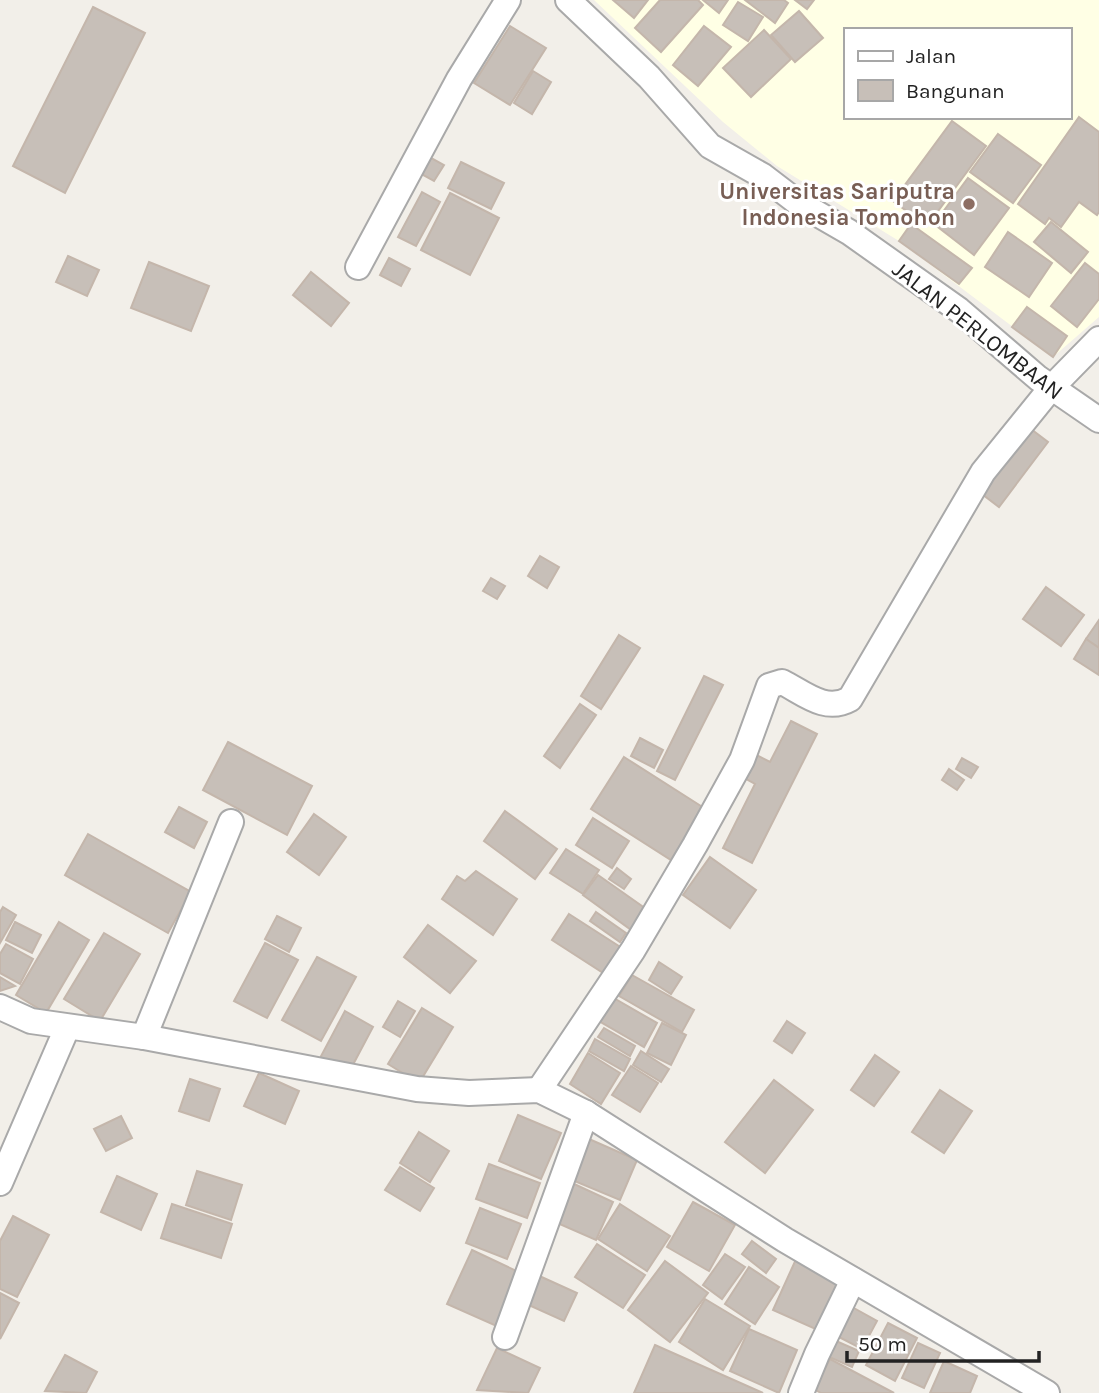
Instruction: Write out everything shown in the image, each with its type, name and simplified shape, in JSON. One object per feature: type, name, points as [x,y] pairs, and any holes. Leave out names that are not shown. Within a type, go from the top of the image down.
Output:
[{"type":"street","points":[[358,267],[459,79],[508,0]]},
{"type":"street","name":"JALAN PERLOMBAAN","points":[[568,0],[649,77],[710,146],[763,176],[959,310],[1051,388],[1099,420]]},
{"type":"street","points":[[539,1090],[633,950],[695,845],[742,760],[769,686],[782,682],[825,704],[842,703],[850,699],[983,472],[1051,388],[1099,339]]},
{"type":"street","points":[[144,1037],[231,822]]},
{"type":"street","points":[[0,1007],[31,1021],[144,1037],[417,1089],[469,1093],[539,1090],[586,1113],[853,1280],[1047,1393]]},
{"type":"street","points":[[0,1183],[67,1028]]},
{"type":"street","points":[[505,1338],[586,1113]]},
{"type":"street","points":[[801,1393],[853,1280]]},
{"type":"shaded area","name":"Universitas Sariputra Indonesia Tomohon","points":[[594,0],[1099,0],[1099,317],[1053,357],[899,241],[777,166],[723,122]]},
{"type":"building","points":[[613,0],[648,0],[634,18]]},
{"type":"building","points":[[660,0],[698,0],[703,5],[661,52],[635,28]]},
{"type":"building","points":[[703,0],[728,0],[719,13]]},
{"type":"building","points":[[745,0],[784,0],[788,3],[775,23]]},
{"type":"building","points":[[795,0],[814,0],[807,9]]},
{"type":"building","points":[[738,2],[763,17],[748,41],[723,25]]},
{"type":"building","points":[[93,7],[145,33],[65,193],[13,166]]},
{"type":"building","points":[[799,11],[823,38],[795,62],[771,35]]},
{"type":"building","points":[[510,26],[546,48],[510,105],[474,83]]},
{"type":"building","points":[[704,26],[731,47],[698,86],[673,65]]},
{"type":"building","points":[[764,30],[791,59],[751,97],[723,68]]},
{"type":"building","points":[[533,71],[551,82],[532,114],[514,103]]},
{"type":"building","points":[[1079,117],[1099,132],[1099,212],[1097,215],[1079,202],[1061,227],[1049,218],[1045,224],[1018,204]]},
{"type":"building","points":[[952,121],[986,146],[927,226],[893,201]]},
{"type":"building","points":[[998,134],[1041,165],[1013,203],[970,172]]},
{"type":"building","points":[[422,153],[444,165],[434,181],[412,169]]},
{"type":"building","points":[[461,162],[504,183],[491,209],[448,188]]},
{"type":"building","points":[[968,178],[1009,208],[974,255],[934,224]]},
{"type":"building","points":[[422,192],[440,202],[416,246],[398,237]]},
{"type":"building","points":[[450,193],[499,218],[470,275],[421,250]]},
{"type":"building","points":[[1051,222],[1088,252],[1071,273],[1034,242]]},
{"type":"building","points":[[911,224],[972,268],[959,284],[899,241]]},
{"type":"building","points":[[1008,232],[1052,263],[1029,297],[985,267]]},
{"type":"building","points":[[68,256],[99,270],[87,296],[56,282]]},
{"type":"building","points":[[389,258],[410,269],[401,286],[380,275]]},
{"type":"building","points":[[149,262],[209,286],[191,331],[131,308]]},
{"type":"building","points":[[1085,263],[1099,274],[1099,299],[1077,327],[1051,306]]},
{"type":"building","points":[[311,272],[349,303],[331,326],[293,295]]},
{"type":"building","points":[[1027,307],[1067,336],[1053,357],[1012,327]]},
{"type":"building","points":[[1027,426],[1048,442],[999,507],[978,491]]},
{"type":"building","points":[[540,556],[559,567],[547,588],[528,576]]},
{"type":"building","points":[[491,578],[505,586],[497,599],[483,591]]},
{"type":"building","points":[[1046,587],[1084,615],[1061,646],[1023,619]]},
{"type":"building","points":[[1099,620],[1099,648],[1086,639]]},
{"type":"building","points":[[619,635],[640,648],[601,709],[581,696]]},
{"type":"building","points":[[1086,639],[1099,648],[1099,675],[1074,659]]},
{"type":"building","points":[[704,676],[723,685],[675,780],[657,771]]},
{"type":"building","points":[[580,704],[596,715],[560,768],[544,756]]},
{"type":"building","points":[[791,721],[817,734],[752,863],[723,848],[755,784],[739,775],[751,752],[770,762]]},
{"type":"building","points":[[640,738],[663,750],[654,768],[631,756]]},
{"type":"building","points":[[228,742],[312,786],[287,835],[203,790]]},
{"type":"building","points":[[624,757],[704,808],[671,860],[591,809]]},
{"type":"building","points":[[962,758],[978,767],[971,778],[956,769]]},
{"type":"building","points":[[949,769],[964,780],[957,790],[942,780]]},
{"type":"building","points":[[179,807],[207,822],[194,848],[165,832]]},
{"type":"building","points":[[505,811],[557,849],[535,879],[484,841]]},
{"type":"building","points":[[314,814],[346,837],[319,875],[287,852]]},
{"type":"building","points":[[593,818],[629,841],[612,868],[576,845]]},
{"type":"building","points":[[88,834],[191,892],[168,933],[65,875]]},
{"type":"building","points":[[566,849],[599,870],[583,894],[550,873]]},
{"type":"building","points":[[710,857],[756,890],[730,928],[683,895]]},
{"type":"building","points":[[617,868],[631,879],[624,889],[609,879]]},
{"type":"building","points":[[476,871],[517,899],[493,935],[442,899],[457,876],[465,881]]},
{"type":"building","points":[[598,875],[649,911],[634,932],[583,895]]},
{"type":"building","points":[[3,907],[16,915],[0,943],[0,912]]},
{"type":"building","points":[[596,912],[626,933],[620,942],[590,921]]},
{"type":"building","points":[[569,914],[625,950],[608,976],[552,940]]},
{"type":"building","points":[[277,916],[301,928],[289,952],[265,939]]},
{"type":"building","points":[[15,922],[41,935],[32,953],[6,940]]},
{"type":"building","points":[[59,922],[89,940],[46,1013],[16,995]]},
{"type":"building","points":[[428,925],[476,961],[450,993],[404,957]]},
{"type":"building","points":[[104,933],[140,954],[100,1021],[64,999]]},
{"type":"building","points":[[265,943],[298,960],[267,1018],[234,1001]]},
{"type":"building","points":[[6,944],[33,959],[20,984],[0,973],[0,954]]},
{"type":"building","points":[[317,957],[356,977],[321,1041],[282,1020]]},
{"type":"building","points":[[659,962],[682,977],[671,994],[649,980]]},
{"type":"building","points":[[632,975],[694,1010],[682,1032],[619,996]]},
{"type":"building","points":[[0,977],[15,986],[0,991]]},
{"type":"building","points":[[612,997],[657,1023],[644,1047],[599,1021]]},
{"type":"building","points":[[398,1001],[415,1011],[400,1037],[383,1027]]},
{"type":"building","points":[[422,1008],[453,1027],[419,1083],[388,1064]]},
{"type":"building","points":[[345,1011],[373,1027],[348,1074],[320,1058]]},
{"type":"building","points":[[787,1021],[805,1033],[792,1053],[774,1041]]},
{"type":"building","points":[[662,1023],[686,1035],[671,1065],[647,1053]]},
{"type":"building","points":[[604,1028],[635,1046],[630,1056],[598,1037]]},
{"type":"building","points":[[595,1039],[630,1059],[624,1071],[589,1051]]},
{"type":"building","points":[[641,1051],[669,1069],[661,1082],[633,1065]]},
{"type":"building","points":[[588,1053],[620,1073],[601,1104],[570,1084]]},
{"type":"building","points":[[875,1055],[899,1072],[874,1106],[851,1090]]},
{"type":"building","points":[[631,1066],[658,1083],[640,1112],[612,1095]]},
{"type":"building","points":[[259,1073],[299,1091],[285,1124],[244,1106]]},
{"type":"building","points":[[190,1079],[220,1089],[209,1121],[179,1111]]},
{"type":"building","points":[[774,1080],[813,1110],[765,1173],[725,1142]]},
{"type":"building","points":[[940,1090],[972,1111],[944,1153],[912,1132]]},
{"type":"building","points":[[518,1115],[561,1133],[541,1179],[499,1161]]},
{"type":"building","points":[[121,1116],[132,1138],[106,1151],[94,1129]]},
{"type":"building","points":[[419,1132],[449,1151],[430,1182],[400,1163]]},
{"type":"building","points":[[589,1139],[637,1160],[620,1200],[572,1180]]},
{"type":"building","points":[[489,1164],[540,1183],[527,1218],[476,1199]]},
{"type":"building","points":[[400,1167],[434,1188],[420,1211],[385,1190]]},
{"type":"building","points":[[197,1171],[242,1185],[231,1220],[186,1205]]},
{"type":"building","points":[[117,1176],[157,1194],[141,1230],[101,1212]]},
{"type":"building","points":[[572,1183],[613,1202],[596,1240],[555,1222]]},
{"type":"building","points":[[693,1202],[735,1225],[709,1271],[667,1247]]},
{"type":"building","points":[[172,1204],[232,1224],[221,1258],[161,1238]]},
{"type":"building","points":[[620,1204],[670,1236],[647,1271],[598,1239]]},
{"type":"building","points":[[480,1208],[521,1224],[507,1259],[466,1243]]},
{"type":"building","points":[[13,1216],[49,1235],[17,1297],[0,1289],[0,1241]]},
{"type":"building","points":[[752,1241],[776,1259],[766,1273],[742,1254]]},
{"type":"building","points":[[597,1244],[645,1275],[623,1308],[575,1277]]},
{"type":"building","points":[[472,1250],[525,1275],[501,1328],[447,1304]]},
{"type":"building","points":[[725,1254],[745,1267],[722,1299],[703,1285]]},
{"type":"building","points":[[797,1257],[843,1278],[820,1331],[773,1310]]},
{"type":"building","points":[[665,1261],[708,1293],[670,1342],[628,1310]]},
{"type":"building","points":[[749,1267],[779,1287],[755,1324],[725,1304]]},
{"type":"building","points":[[535,1274],[577,1293],[564,1321],[522,1302]]},
{"type":"building","points":[[0,1293],[19,1303],[0,1339]]},
{"type":"building","points":[[705,1299],[750,1326],[723,1370],[679,1342]]},
{"type":"building","points":[[852,1307],[877,1321],[862,1349],[837,1336]]},
{"type":"building","points":[[888,1323],[917,1338],[895,1381],[866,1365]]},
{"type":"building","points":[[749,1329],[797,1350],[779,1393],[730,1371]]},
{"type":"building","points":[[836,1341],[859,1351],[852,1367],[829,1357]]},
{"type":"building","points":[[918,1343],[940,1353],[924,1388],[902,1378]]},
{"type":"building","points":[[655,1345],[763,1393],[634,1393]]},
{"type":"building","points":[[497,1348],[540,1368],[528,1393],[477,1390]]},
{"type":"building","points":[[65,1355],[97,1372],[86,1393],[45,1391]]},
{"type":"building","points":[[830,1359],[894,1393],[821,1393],[814,1389]]},
{"type":"building","points":[[944,1361],[977,1376],[970,1393],[930,1393]]},
{"type":"place","name":"Universitas Sariputra Indonesia Tomohon","points":[[969,204]]}]
